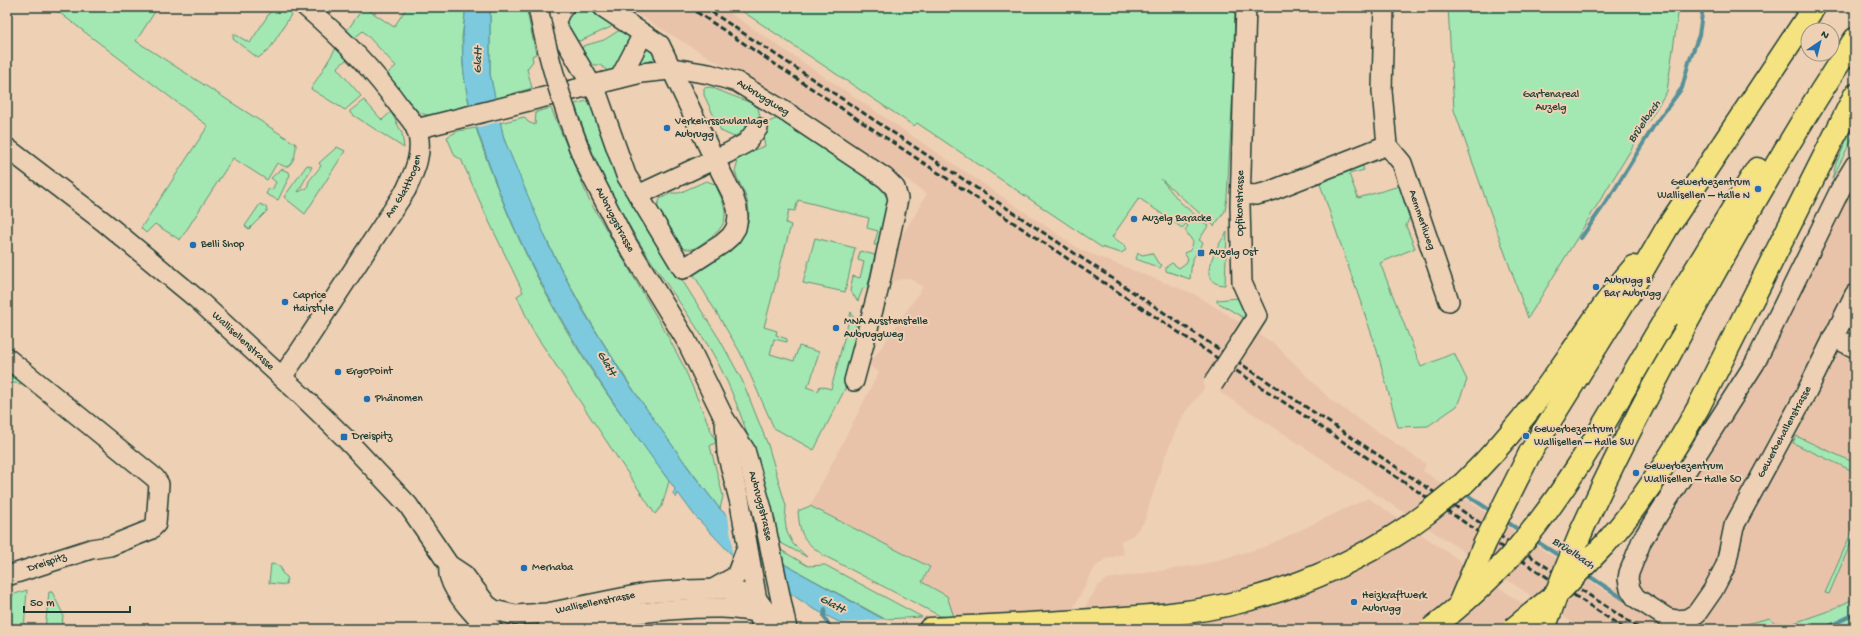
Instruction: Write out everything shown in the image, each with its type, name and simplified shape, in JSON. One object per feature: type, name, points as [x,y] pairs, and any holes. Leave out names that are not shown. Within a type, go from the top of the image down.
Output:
[{"type":"highway","points":[[1451,629],[1485,543],[1530,453],[1626,299],[1667,228],[1814,7]]},
{"type":"highway","points":[[1431,629],[1468,599],[1502,565],[1533,530],[1559,494],[1702,257],[1815,89],[1853,42]]},
{"type":"highway","points":[[1544,629],[1576,544],[1643,406],[1815,89]]},
{"type":"highway","points":[[1513,629],[1562,589],[1594,557],[1635,509],[1669,459],[1698,408],[1729,348],[1853,98]]},
{"type":"highway","points":[[930,629],[1114,619],[1193,611],[1242,601],[1303,582],[1376,548],[1446,499],[1476,472],[1501,445],[1544,391],[1612,292],[1667,228]]},
{"type":"street","points":[[306,7],[361,58],[395,99],[416,129]]},
{"type":"street","name":"Aubruggstrasse","points":[[538,7],[546,45],[562,102],[585,163],[624,239],[694,356],[724,418],[746,450],[758,490],[775,576],[763,606]]},
{"type":"street","points":[[564,7],[555,23],[592,85],[600,102],[626,175],[683,269],[722,244],[731,236],[736,228],[738,218],[737,208],[733,196],[660,45],[603,7]]},
{"type":"street","name":"Opfikonstrasse","points":[[1213,384],[1257,316],[1242,283],[1240,205],[1242,194],[1246,7]]},
{"type":"street","points":[[1242,194],[1256,195],[1268,192],[1387,145],[1382,91],[1384,7]]},
{"type":"street","points":[[620,78],[643,34]]},
{"type":"street","name":"Aubruggweg","points":[[416,129],[641,73],[672,70],[709,74],[737,82],[885,178],[895,188],[898,199],[878,291],[854,381]]},
{"type":"street","points":[[638,194],[715,160],[746,143],[775,106]]},
{"type":"street","name":"Am Glattbogen","points":[[282,377],[406,190],[416,170],[418,144],[416,129]]},
{"type":"street","name":"Aemmerliweg","points":[[1387,145],[1402,163],[1449,301]]},
{"type":"street","name":"Wallisellenstrasse","points":[[7,148],[104,222],[197,299],[335,427],[408,505],[449,565],[464,575],[488,605],[500,612],[515,616],[547,614],[646,593],[713,589],[735,591],[763,606]]},
{"type":"street","name":"Gewerbehallenstrasse","points":[[1855,165],[1840,190],[1755,363],[1738,393],[1650,525],[1642,540],[1628,579],[1630,590],[1636,598],[1667,618],[1676,620],[1687,619],[1697,613],[1713,590],[1726,565],[1734,526],[1806,393],[1855,294]]},
{"type":"street","points":[[1833,337],[1855,348]]},
{"type":"street","name":"Dreispitz","points":[[7,358],[155,478],[159,484],[156,524],[150,530],[110,546],[91,549],[7,576]]},
{"type":"street","name":"Aubruggstrasse","points":[[724,418],[727,453],[740,503],[747,546],[763,606],[778,629]]},
{"type":"street","name":"Aubruggstrasse","points":[[736,576],[747,546]]},
{"type":"street","name":"Wallisellenstrasse","points":[[449,565],[450,578],[459,595],[482,622],[492,629]]},
{"type":"street","name":"Wallisellenstrasse","points":[[713,589],[736,576]]},
{"type":"street","name":"Aubruggstrasse","points":[[763,606],[787,629]]},
{"type":"street","name":"Wallisellenstrasse","points":[[547,629],[608,617],[660,610],[763,606]]},
{"type":"shaded area","points":[[625,7],[721,7],[1081,250],[1194,294],[1275,344],[1332,401],[1426,464],[1423,471],[1611,595],[1654,516],[1745,360],[1855,160],[1855,629],[1806,619],[1777,629],[1582,629],[1220,392],[1209,382],[1184,414],[1176,430],[1164,459],[1144,522],[1133,535],[1120,541],[1124,554],[1106,559],[1095,567],[1062,629],[954,617],[947,596],[922,582],[930,567],[810,506],[879,372],[869,365],[923,287],[909,278],[893,281],[889,278],[897,242],[927,194],[777,92],[715,61]]},
{"type":"shaded area","points":[[1368,498],[1526,606],[1535,629],[1079,629],[1087,603],[1099,585],[1107,579],[1204,564],[1264,547]]},
{"type":"green space","points":[[52,7],[158,7],[136,41],[296,144],[293,161],[286,167],[277,163],[267,180],[233,158],[180,240],[155,224],[146,233],[141,228],[208,126]]},
{"type":"green space","points":[[270,7],[289,7],[294,10],[269,50],[258,58],[233,39],[234,34],[250,43],[272,9]]},
{"type":"green space","points":[[364,7],[394,27],[407,7],[466,7],[462,37],[463,66],[469,105],[446,112],[426,115],[419,112],[406,101],[386,75],[396,66],[363,31],[353,39],[346,32]]},
{"type":"green space","points":[[490,7],[526,7],[536,54],[532,56],[533,61],[527,69],[532,88],[495,99],[490,74]]},
{"type":"green space","points":[[575,7],[592,7],[614,23],[611,27],[580,41],[570,38],[566,21],[568,15]]},
{"type":"green space","points":[[736,7],[1235,7],[1233,89],[1225,211],[1214,226],[1161,179],[1180,202],[1208,226],[1199,240],[1203,243],[1192,260],[1190,279],[1166,271],[1166,267],[1172,263],[1179,268],[1186,263],[1188,259],[1184,253],[1191,250],[1193,242],[1185,230],[1188,226],[1186,224],[1182,228],[1139,198],[1112,237],[1124,245],[1126,250],[1121,253],[1101,247],[917,123],[914,126]]},
{"type":"green space","name":"Gartenareal Auzelg","points":[[1448,7],[1679,7],[1667,91],[1528,318],[1454,110]]},
{"type":"green space","points":[[623,28],[629,31],[631,38],[616,68],[609,72],[600,65],[591,65],[582,51],[583,46],[604,40]]},
{"type":"green space","points":[[336,48],[347,59],[337,68],[361,96],[345,110],[311,89]]},
{"type":"green space","points":[[651,48],[656,59],[638,65],[636,62],[644,51]]},
{"type":"green space","points":[[710,87],[751,103],[758,108],[761,121],[764,124],[780,117],[876,180],[889,201],[878,245],[874,245],[878,231],[867,228],[869,218],[798,200],[795,211],[789,210],[786,223],[791,225],[764,327],[777,331],[776,335],[787,339],[787,342],[774,339],[770,354],[794,361],[799,346],[819,352],[810,383],[806,387],[818,391],[820,386],[831,389],[851,312],[857,328],[858,336],[847,385],[814,450],[774,428],[740,352],[694,275],[726,253],[743,235],[748,224],[749,211],[746,197],[735,172],[737,165],[735,157],[765,146],[761,128],[747,128],[734,137],[721,131],[704,95],[704,88]]},
{"type":"green space","points":[[364,100],[382,120],[391,112],[402,133],[404,148],[350,113],[350,111]]},
{"type":"green space","points":[[587,101],[595,105],[642,217],[720,340],[742,380],[768,445],[786,506],[785,521],[787,532],[793,544],[807,557],[779,542],[749,438],[728,383],[702,335],[637,238],[606,183],[589,144],[575,104]]},
{"type":"green space","points":[[551,108],[589,200],[683,365],[716,442],[710,446],[723,496],[720,509],[667,439],[642,403],[595,329],[553,253],[519,180],[506,146],[500,123],[524,117],[528,122],[535,125],[536,112]]},
{"type":"green space","points":[[1855,121],[1855,133],[1832,179],[1836,164]]},
{"type":"green space","points":[[476,128],[487,161],[513,226],[544,289],[578,350],[669,481],[662,506],[655,514],[533,331],[517,296],[523,292],[461,159],[455,156],[447,137],[458,131]]},
{"type":"green space","points":[[337,147],[345,151],[305,214],[284,197],[307,165],[312,167],[298,192],[307,188],[309,181],[321,166],[319,163]]},
{"type":"green space","points":[[1360,160],[1364,170],[1349,174],[1358,198],[1403,185],[1412,212],[1406,226],[1415,248],[1380,263],[1421,367],[1454,353],[1467,380],[1457,406],[1428,426],[1398,427],[1376,347],[1318,178]]},
{"type":"green space","points":[[281,169],[289,172],[290,175],[278,200],[266,194],[269,188],[272,190],[276,182],[271,178]]},
{"type":"green space","points":[[706,181],[715,184],[719,192],[724,207],[724,221],[716,233],[700,245],[692,249],[683,249],[657,207],[660,199],[671,193],[679,193]]},
{"type":"green space","points":[[260,204],[266,207],[267,211],[249,229],[245,226]]},
{"type":"green space","points":[[1227,232],[1225,285],[1215,283],[1210,278],[1209,271],[1214,254]]},
{"type":"green space","points":[[815,238],[855,248],[845,292],[803,283]]},
{"type":"green space","points":[[860,251],[875,255],[867,289],[863,288],[858,301],[850,291],[853,276],[860,278],[864,262],[858,260]]},
{"type":"green space","points":[[1138,253],[1143,255],[1152,253],[1158,263],[1162,265],[1160,268],[1136,259]]},
{"type":"green space","points":[[1238,298],[1245,299],[1249,321],[1217,302],[1217,300]]},
{"type":"green space","points":[[7,369],[24,383],[7,382]]},
{"type":"green space","points":[[1796,436],[1855,463],[1855,472],[1793,443]]},
{"type":"green space","points":[[810,506],[930,567],[922,582],[947,596],[954,617],[940,616],[816,550],[804,537],[799,519],[798,511]]},
{"type":"green space","points":[[1852,531],[1855,533],[1829,594],[1825,593]]},
{"type":"green space","points":[[781,550],[808,566],[825,565],[922,617],[885,619],[784,564]]},
{"type":"green space","points":[[271,564],[277,565],[281,568],[282,573],[287,577],[286,585],[269,583]]},
{"type":"green space","points":[[27,590],[24,629],[9,629],[12,595]]},
{"type":"green space","points":[[49,592],[52,592],[63,614],[62,629],[45,629]]},
{"type":"green space","points":[[1855,598],[1855,629],[1725,629],[1770,618],[1774,623],[1791,624],[1831,610]]},
{"type":"water","name":"Glatt","points":[[466,7],[490,7],[490,74],[504,139],[550,248],[582,309],[624,377],[692,473],[720,509],[784,564],[901,629],[852,629],[812,608],[730,553],[695,516],[678,493],[676,498],[673,494],[675,489],[620,412],[570,334],[526,252],[506,209],[489,164],[467,94],[463,69],[463,32]]},
{"type":"pier","points":[[497,98],[502,121],[475,128],[467,106]]},
{"type":"pier","points":[[727,512],[783,561],[791,596],[732,557],[732,542]]},
{"type":"pier","points":[[888,619],[903,629],[848,629],[837,623]]},
{"type":"waterway","name":"Brüelbach","points":[[1581,238],[1613,192],[1655,124],[1682,88],[1689,62],[1699,35],[1703,7]]},
{"type":"waterway","name":"Brüelbach","points":[[1467,495],[1494,513]]},
{"type":"waterway","name":"Brüelbach","points":[[1504,520],[1522,532]]},
{"type":"waterway","name":"Brüelbach","points":[[1533,539],[1564,559]]},
{"type":"waterway","name":"Brüelbach","points":[[1586,574],[1630,603]]},
{"type":"waterway","name":"Glatt","points":[[825,609],[824,616],[831,629]]},
{"type":"waterway","points":[[1823,629],[1855,614]]},
{"type":"waterway","name":"Brüelbach","points":[[1782,629],[1789,627],[1792,629]]},
{"type":"railway","points":[[689,7],[1625,629]]},
{"type":"railway","points":[[704,7],[1640,629]]},
{"type":"place","name":"Verkehrsschulanlage Aubrugg","points":[[667,128]]},
{"type":"place","name":"Gewerbezentrum Wallisellen – Halle N","points":[[1758,189]]},
{"type":"place","name":"Auzelg Baracke","points":[[1134,219]]},
{"type":"place","name":"Belli Shop","points":[[193,245]]},
{"type":"place","name":"Auzelg Ost","points":[[1201,253]]},
{"type":"place","name":"Aubrugg & Bar Aubrugg","points":[[1596,287]]},
{"type":"place","name":"Caprice Hairstyle","points":[[285,302]]},
{"type":"place","name":"MNA Ausstenstelle Aubruggweg","points":[[836,328]]},
{"type":"place","name":"ErgoPoint","points":[[338,372]]},
{"type":"place","name":"Phänomen","points":[[367,399]]},
{"type":"place","name":"Gewerbezentrum Wallisellen – Halle SW","points":[[1526,436]]},
{"type":"place","name":"Dreispitz","points":[[344,437]]},
{"type":"place","name":"Gewerbezentrum Wallisellen – Halle SO","points":[[1636,473]]},
{"type":"place","name":"Merhaba","points":[[524,568]]},
{"type":"place","name":"Heizkraftwerk Aubrugg","points":[[1354,602]]}]
